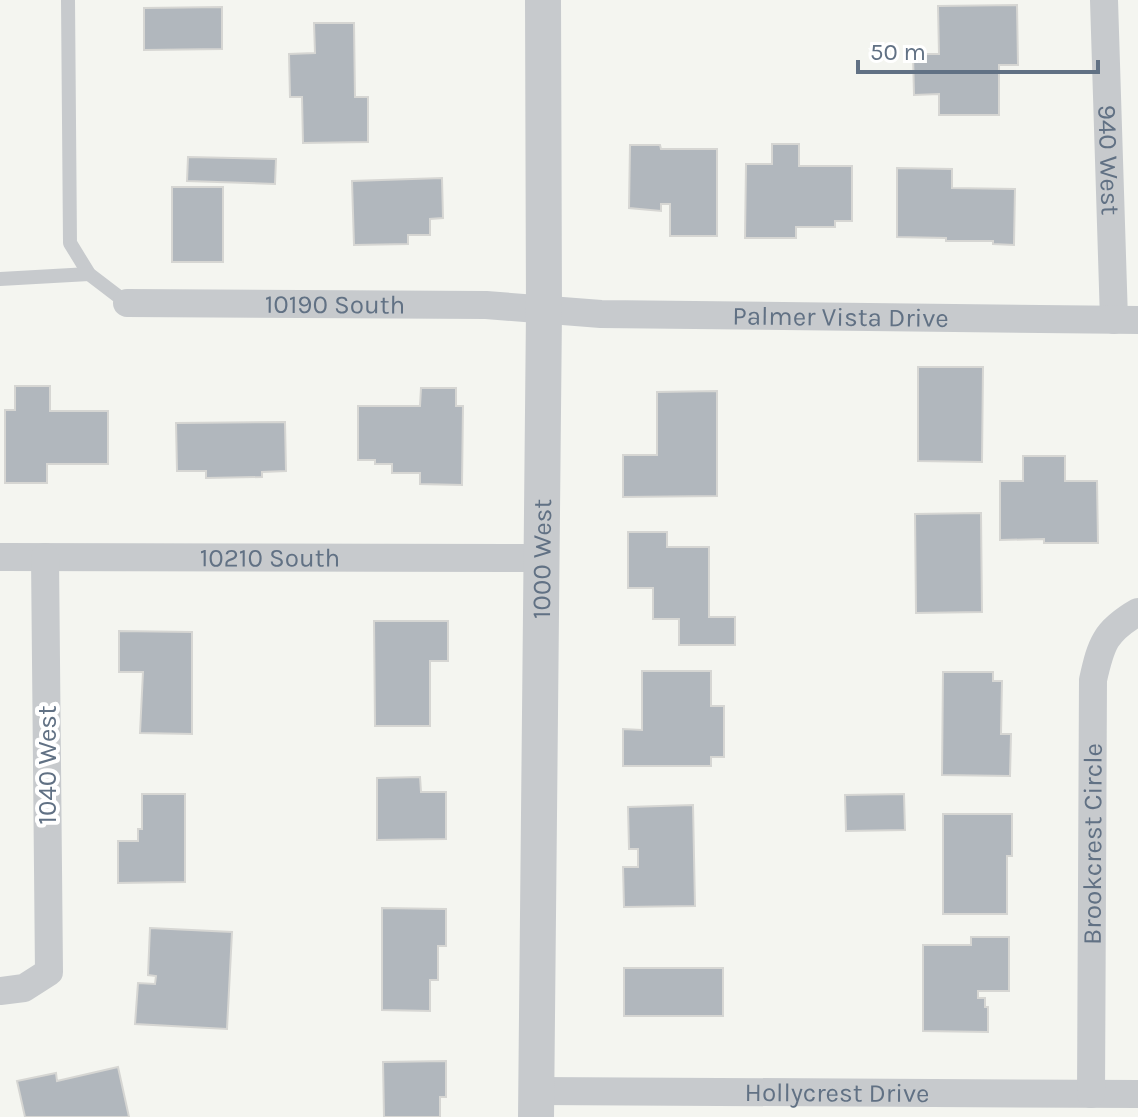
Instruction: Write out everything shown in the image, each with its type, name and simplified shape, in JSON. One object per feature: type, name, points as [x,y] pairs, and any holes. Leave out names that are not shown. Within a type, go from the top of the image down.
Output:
[{"type":"street","name":"1000 West","points":[[536,1104],[544,311],[543,0]]},
{"type":"street","name":"940 West","points":[[1104,0],[1126,320]]},
{"type":"street","name":"10190 South","points":[[127,303],[486,305],[544,311]]},
{"type":"street","name":"Palmer Vista Drive","points":[[544,311],[1126,320]]},
{"type":"street","name":"10210 South","points":[[0,557],[542,558]]},
{"type":"street","name":"1040 West","points":[[0,991],[24,988],[49,972],[45,557]]},
{"type":"street","name":"Brookcrest Circle","points":[[1091,1094],[1093,680],[1099,651],[1116,625],[1138,612]]},
{"type":"street","name":"Hollycrest Drive","points":[[536,1104],[1138,1094]]},
{"type":"lane","points":[[68,0],[70,243],[89,274],[127,303]]},
{"type":"lane","points":[[0,279],[89,274]]},
{"type":"building","points":[[1017,5],[1018,65],[999,65],[999,115],[939,115],[939,94],[914,95],[913,54],[939,54],[938,6]]},
{"type":"building","points":[[222,7],[222,49],[144,50],[144,8]]},
{"type":"building","points":[[314,23],[354,23],[355,97],[368,97],[368,142],[303,143],[302,97],[290,97],[289,54],[315,53]]},
{"type":"building","points":[[772,144],[799,144],[799,166],[852,166],[852,221],[835,221],[835,227],[796,227],[796,238],[745,238],[746,164],[772,164]]},
{"type":"building","points":[[630,145],[660,145],[661,149],[717,149],[717,236],[670,236],[670,204],[661,204],[661,211],[629,208]]},
{"type":"building","points":[[188,157],[276,159],[275,184],[187,181]]},
{"type":"building","points":[[897,168],[952,169],[952,188],[1015,189],[1014,245],[993,244],[993,241],[897,237]]},
{"type":"building","points":[[442,178],[443,218],[430,219],[430,235],[408,235],[408,244],[354,245],[352,181]]},
{"type":"building","points":[[172,187],[223,187],[223,262],[172,262]]},
{"type":"building","points":[[918,367],[983,367],[982,462],[918,461]]},
{"type":"building","points":[[15,386],[50,386],[50,411],[108,411],[108,464],[47,464],[47,483],[5,483],[5,410],[15,410]]},
{"type":"building","points":[[421,388],[456,388],[456,406],[463,406],[462,485],[420,484],[420,473],[392,473],[392,464],[358,460],[358,406],[420,406]]},
{"type":"building","points":[[717,391],[717,496],[623,497],[623,455],[657,455],[657,392]]},
{"type":"building","points":[[285,422],[286,471],[262,472],[262,477],[206,478],[206,471],[177,471],[176,423]]},
{"type":"building","points":[[1023,456],[1065,456],[1065,481],[1097,481],[1098,543],[1000,540],[1000,481],[1023,481]]},
{"type":"building","points":[[981,513],[982,612],[916,613],[915,514]]},
{"type":"building","points":[[628,532],[667,532],[667,547],[709,547],[709,617],[735,617],[735,645],[679,645],[679,619],[653,619],[653,588],[628,588]]},
{"type":"building","points":[[374,621],[448,621],[448,661],[430,661],[430,726],[375,726]]},
{"type":"building","points":[[119,631],[192,632],[192,734],[140,733],[143,672],[119,672]]},
{"type":"building","points":[[642,671],[711,671],[711,706],[724,706],[724,757],[711,757],[711,766],[623,766],[623,729],[642,730]]},
{"type":"building","points":[[943,672],[993,672],[993,681],[1002,681],[1001,734],[1011,734],[1010,776],[942,775]]},
{"type":"building","points":[[420,777],[421,792],[446,792],[446,839],[377,840],[377,778]]},
{"type":"building","points":[[142,794],[185,794],[185,882],[118,883],[118,841],[138,841],[138,829],[142,829]]},
{"type":"building","points":[[904,794],[905,830],[846,831],[845,795]]},
{"type":"building","points":[[693,805],[695,906],[624,907],[623,867],[638,867],[638,849],[629,849],[628,807]]},
{"type":"building","points":[[943,814],[1012,814],[1012,856],[1007,856],[1007,914],[943,914]]},
{"type":"building","points":[[382,908],[446,909],[446,946],[438,946],[438,980],[430,980],[430,1011],[382,1010]]},
{"type":"building","points":[[150,928],[232,932],[227,1029],[135,1024],[138,983],[155,984],[156,976],[148,975]]},
{"type":"building","points":[[971,937],[1009,937],[1009,991],[978,991],[978,998],[985,998],[985,1007],[988,1007],[988,1032],[923,1031],[923,945],[971,945]]},
{"type":"building","points":[[624,968],[723,968],[723,1016],[624,1016]]},
{"type":"building","points":[[446,1061],[446,1097],[440,1097],[440,1117],[384,1117],[383,1062]]},
{"type":"building","points":[[118,1067],[129,1117],[25,1117],[17,1081],[56,1073],[57,1081]]}]
